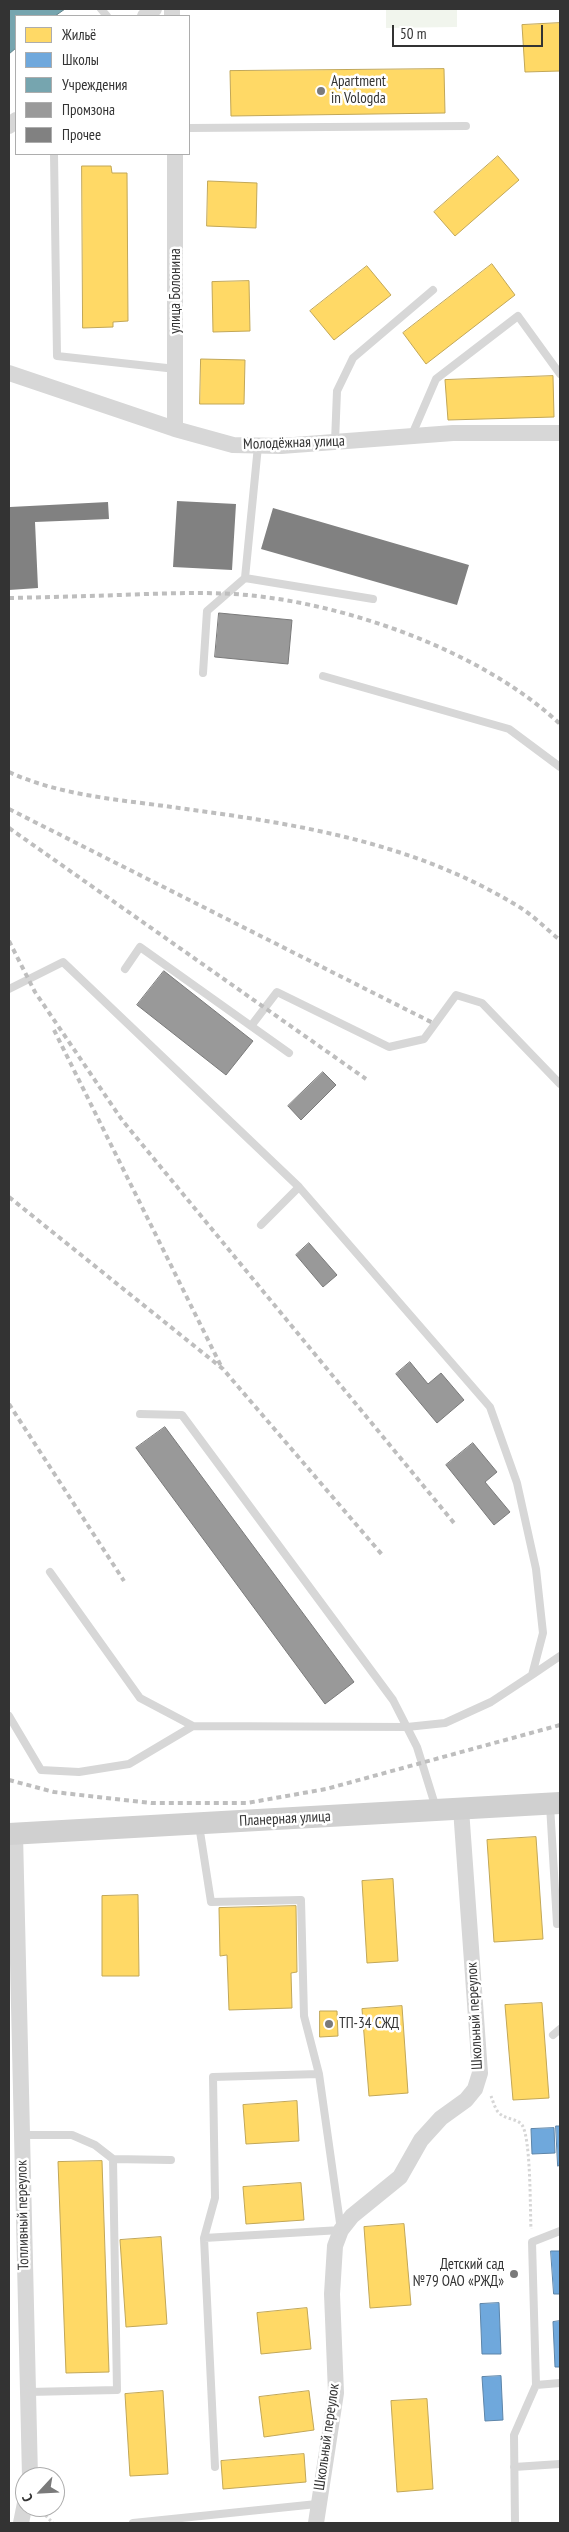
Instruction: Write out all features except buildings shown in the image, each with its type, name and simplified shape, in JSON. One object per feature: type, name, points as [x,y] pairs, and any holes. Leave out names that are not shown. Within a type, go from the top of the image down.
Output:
[{"type":"street","name":"улица Болонина","points":[[175,155],[175,429]]},
{"type":"street","name":"Молодёжная улица","points":[[9,373],[175,429],[233,445],[258,446],[335,442],[453,433],[560,433]]},
{"type":"street","name":"Планерная улица","points":[[12,1834],[555,1803]]},
{"type":"street","name":"Школьный переулок","points":[[316,2523],[317,2504],[336,2393],[332,2294],[335,2246],[341,2230],[352,2216],[400,2177],[421,2140],[441,2118],[466,2100],[475,2089],[480,2073],[461,1809]]},
{"type":"street","name":"Топливный переулок","points":[[12,1834],[22,2136],[30,2467]]},
{"type":"lane","points":[[190,128],[466,126]]},
{"type":"lane","points":[[54,155],[57,356],[176,368]]},
{"type":"lane","points":[[335,442],[337,391],[353,358],[433,290]]},
{"type":"lane","points":[[411,436],[436,379],[518,316],[560,374]]},
{"type":"lane","points":[[203,673],[207,611],[245,578],[258,446]]},
{"type":"lane","points":[[245,578],[373,599]]},
{"type":"lane","points":[[323,676],[509,729],[560,767]]},
{"type":"lane","points":[[125,969],[140,947],[289,1053]]},
{"type":"lane","points":[[9,989],[63,962],[299,1187],[490,1407],[517,1483],[536,1569],[543,1633],[532,1675]]},
{"type":"lane","points":[[251,1026],[277,992],[389,1047],[424,1039],[456,995],[482,1003],[560,1084]]},
{"type":"lane","points":[[261,1225],[299,1187]]},
{"type":"lane","points":[[140,1414],[182,1414],[393,1700],[417,1747],[436,1810]]},
{"type":"lane","points":[[50,1572],[140,1698],[193,1726],[406,1727],[445,1723],[491,1702],[560,1656]]},
{"type":"lane","points":[[9,1716],[42,1770],[79,1772],[130,1764],[193,1726]]},
{"type":"lane","points":[[555,1803],[557,1924]]},
{"type":"lane","points":[[198,1824],[211,1902],[301,1900],[304,2016],[319,2074],[341,2230],[204,2238]]},
{"type":"lane","points":[[554,2035],[560,2029]]},
{"type":"lane","points":[[215,2467],[204,2238],[215,2198],[213,2077],[319,2074]]},
{"type":"lane","points":[[22,2136],[72,2135],[95,2144],[113,2159],[171,2160]]},
{"type":"lane","points":[[28,2392],[116,2390],[113,2159]]},
{"type":"lane","points":[[514,2523],[514,2435],[536,2385],[532,2242],[560,2231]]},
{"type":"lane","points":[[536,2385],[560,2383]]},
{"type":"lane","points":[[514,2467],[560,2464]]},
{"type":"lane","points":[[133,2523],[317,2504]]},
{"type":"path","points":[[480,2073],[499,2112],[509,2119],[518,2120],[524,2127],[527,2148],[532,2242]]},
{"type":"shaded area","points":[[386,9],[457,9],[457,27],[386,28]]},
{"type":"railway","points":[[9,598],[222,593],[287,600],[329,609],[414,636],[455,654],[529,698],[560,724]]},
{"type":"railway","points":[[9,772],[49,787],[71,792],[267,821],[353,839],[395,851],[476,883],[522,909],[560,940]]},
{"type":"railway","points":[[9,809],[433,1023]]},
{"type":"railway","points":[[9,828],[366,1079]]},
{"type":"railway","points":[[9,941],[35,992],[122,1120],[454,1523]]},
{"type":"railway","points":[[54,1030],[221,1366]]},
{"type":"railway","points":[[9,1197],[223,1369],[384,1557]]},
{"type":"railway","points":[[9,1404],[124,1581]]},
{"type":"railway","points":[[9,1780],[54,1792],[151,1803],[247,1803],[326,1789],[560,1725]]},
{"type":"place","name":"Apartment in Vologda","points":[[321,91]]},
{"type":"place","name":"ТП-34 СЖД","points":[[329,2024]]},
{"type":"place","name":"Детский сад №79 ОАО «РЖД»","points":[[514,2274]]}]
